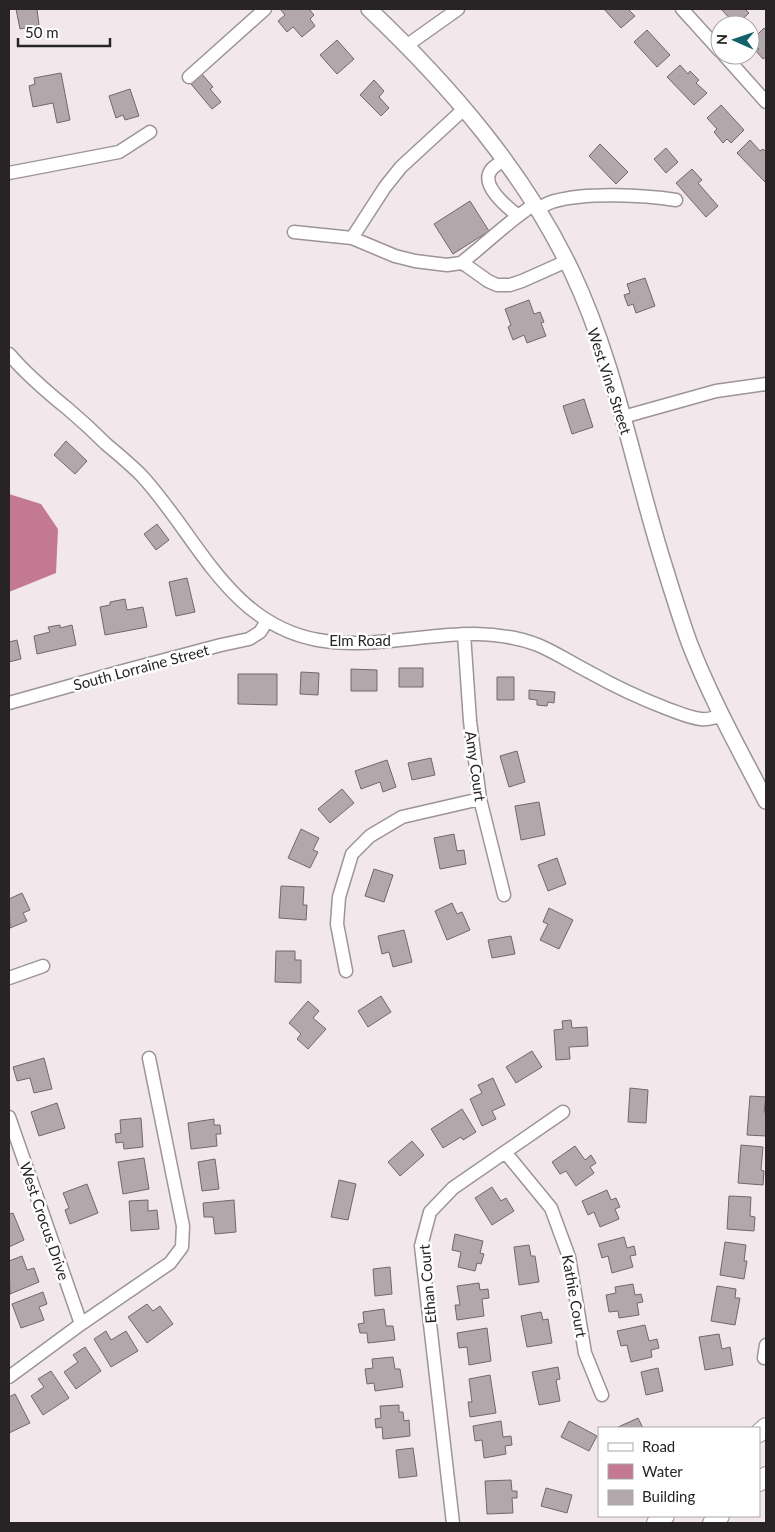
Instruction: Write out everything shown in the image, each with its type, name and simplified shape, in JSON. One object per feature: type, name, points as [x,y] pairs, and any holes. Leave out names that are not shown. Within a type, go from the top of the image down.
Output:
[{"type":"main road","name":"West Vine Street","points":[[369,9],[464,109],[504,160],[536,206],[567,261],[600,341],[615,386],[647,509],[687,634],[722,716],[766,801]]},
{"type":"street","points":[[189,77],[265,9]]},
{"type":"street","points":[[406,46],[458,9]]},
{"type":"street","points":[[682,9],[710,40]]},
{"type":"street","points":[[733,65],[766,102]]},
{"type":"street","points":[[352,238],[385,187],[401,167],[464,109]]},
{"type":"street","points":[[9,173],[119,152],[150,132]]},
{"type":"street","points":[[504,160],[492,169],[490,182],[494,193],[504,205],[517,215]]},
{"type":"street","points":[[294,232],[352,238],[395,256],[415,261],[447,265],[461,263],[481,248],[517,215],[536,206],[571,198],[597,196],[662,197],[676,200]]},
{"type":"street","points":[[461,263],[488,281],[497,285],[510,285],[522,282],[567,261]]},
{"type":"street","name":"Elm Road","points":[[9,354],[35,383],[70,410],[140,474],[156,492],[224,583],[239,600],[267,621],[296,634],[318,640],[340,642],[386,641],[464,634],[497,634],[518,639],[558,654],[645,701],[692,718],[710,719],[722,716]]},
{"type":"street","points":[[623,417],[716,391],[766,384]]},
{"type":"street","name":"South Lorraine Street","points":[[9,703],[123,671],[250,639],[260,632],[267,621]]},
{"type":"street","name":"Amy Court","points":[[464,634],[470,721],[480,799],[504,896]]},
{"type":"street","points":[[346,971],[337,924],[339,897],[352,854],[370,836],[402,817],[480,799]]},
{"type":"street","points":[[9,978],[43,966]]},
{"type":"street","points":[[9,1377],[81,1324],[170,1263],[182,1246],[183,1226],[149,1058]]},
{"type":"street","name":"Ethan Court","points":[[453,1523],[421,1246],[430,1212],[453,1188],[563,1112]]},
{"type":"street","name":"West Crocus Drive","points":[[9,1117],[81,1324]]},
{"type":"street","name":"Kathie Court","points":[[504,1152],[550,1208],[569,1257],[585,1353],[602,1396]]},
{"type":"street","points":[[764,1358],[766,1345]]},
{"type":"water","points":[[9,494],[41,504],[58,529],[56,573],[9,592]]},
{"type":"building","points":[[16,9],[37,9],[39,25],[20,29]]},
{"type":"building","points":[[280,9],[309,9],[314,15],[310,19],[315,26],[302,37],[293,27],[287,32],[278,21],[285,15]]},
{"type":"building","points":[[604,9],[628,9],[635,16],[621,28]]},
{"type":"building","points":[[721,9],[745,9],[749,13],[747,15],[727,15]]},
{"type":"building","points":[[764,28],[766,31],[766,57],[763,59],[760,56],[760,32]]},
{"type":"building","points":[[647,30],[670,55],[657,67],[634,42]]},
{"type":"building","points":[[337,40],[354,59],[337,74],[320,55]]},
{"type":"building","points":[[680,65],[688,74],[690,71],[699,80],[696,83],[707,93],[694,105],[667,77]]},
{"type":"building","points":[[61,73],[70,120],[57,123],[53,103],[33,107],[29,86],[35,84],[34,78]]},
{"type":"building","points":[[202,74],[213,87],[210,89],[221,102],[212,109],[191,84]]},
{"type":"building","points":[[374,80],[384,91],[379,97],[389,108],[381,116],[360,95]]},
{"type":"building","points":[[130,89],[139,116],[125,120],[123,115],[116,118],[109,96]]},
{"type":"building","points":[[721,105],[744,130],[731,143],[727,139],[723,143],[714,132],[717,129],[707,118]]},
{"type":"building","points":[[750,140],[760,151],[763,149],[766,152],[765,182],[737,153]]},
{"type":"building","points":[[600,144],[628,172],[616,184],[589,156]]},
{"type":"building","points":[[666,148],[678,162],[666,173],[654,159]]},
{"type":"building","points":[[692,169],[702,180],[698,183],[718,206],[706,217],[676,183]]},
{"type":"building","points":[[470,201],[489,231],[453,254],[434,224]]},
{"type":"building","points":[[645,278],[655,306],[636,313],[633,304],[628,306],[624,295],[630,293],[627,284]]},
{"type":"building","points":[[529,300],[534,314],[540,312],[544,322],[541,323],[546,336],[527,343],[524,335],[513,340],[508,327],[511,325],[505,309]]},
{"type":"building","points":[[584,399],[593,427],[572,434],[563,406]]},
{"type":"building","points":[[66,441],[87,461],[75,474],[54,455]]},
{"type":"building","points":[[157,524],[169,540],[156,550],[144,534]]},
{"type":"building","points":[[187,578],[195,612],[176,616],[169,582]]},
{"type":"building","points":[[125,599],[127,610],[143,607],[147,627],[105,635],[100,607],[110,605],[110,602]]},
{"type":"building","points":[[60,625],[60,628],[72,625],[76,645],[37,654],[34,636],[50,632],[48,627]]},
{"type":"building","points":[[17,640],[21,659],[9,662],[9,642]]},
{"type":"building","points":[[399,668],[423,668],[423,687],[399,687]]},
{"type":"building","points":[[351,669],[377,670],[377,691],[351,691]]},
{"type":"building","points":[[301,672],[319,673],[318,695],[300,694]]},
{"type":"building","points":[[238,674],[277,674],[277,705],[238,704]]},
{"type":"building","points":[[497,677],[514,677],[514,700],[497,700]]},
{"type":"building","points":[[529,690],[555,692],[554,703],[548,702],[547,706],[537,705],[537,700],[529,699]]},
{"type":"building","points":[[517,751],[525,782],[509,787],[500,756]]},
{"type":"building","points":[[431,758],[435,775],[412,780],[408,763]]},
{"type":"building","points":[[387,760],[396,787],[383,792],[380,782],[361,789],[355,771]]},
{"type":"building","points":[[342,789],[354,803],[330,823],[318,809]]},
{"type":"building","points":[[539,802],[545,835],[521,840],[515,806]]},
{"type":"building","points":[[301,829],[319,838],[313,850],[318,852],[310,868],[288,858]]},
{"type":"building","points":[[454,834],[457,851],[464,850],[466,864],[440,869],[434,838]]},
{"type":"building","points":[[557,858],[566,884],[548,891],[538,865]]},
{"type":"building","points":[[374,869],[393,875],[384,902],[365,896]]},
{"type":"building","points":[[281,886],[304,887],[303,905],[307,905],[306,920],[279,918]]},
{"type":"building","points":[[22,893],[30,910],[23,913],[27,921],[10,928],[9,899]]},
{"type":"building","points":[[452,903],[457,914],[462,912],[470,930],[447,940],[435,911]]},
{"type":"building","points":[[549,908],[573,920],[559,949],[540,940],[548,924],[543,922]]},
{"type":"building","points":[[404,930],[412,962],[393,967],[389,952],[382,954],[378,936]]},
{"type":"building","points":[[511,936],[515,954],[492,958],[488,940]]},
{"type":"building","points":[[276,951],[295,951],[295,960],[301,960],[301,983],[275,982]]},
{"type":"building","points":[[381,996],[391,1012],[368,1027],[358,1011]]},
{"type":"building","points":[[308,1001],[319,1011],[313,1018],[326,1029],[308,1049],[297,1039],[301,1034],[289,1023]]},
{"type":"building","points":[[571,1020],[572,1028],[587,1027],[588,1046],[569,1047],[570,1059],[556,1060],[554,1030],[563,1029],[562,1021]]},
{"type":"building","points":[[532,1051],[542,1067],[516,1083],[506,1067]]},
{"type":"building","points":[[44,1058],[52,1089],[34,1093],[30,1078],[17,1081],[13,1067]]},
{"type":"building","points":[[493,1078],[505,1105],[492,1111],[496,1119],[482,1126],[470,1099],[482,1093],[478,1085]]},
{"type":"building","points":[[630,1088],[648,1090],[646,1123],[628,1122]]},
{"type":"building","points":[[750,1096],[766,1097],[764,1112],[766,1112],[766,1136],[747,1135]]},
{"type":"building","points":[[57,1103],[65,1128],[39,1136],[31,1112]]},
{"type":"building","points":[[462,1109],[476,1132],[463,1140],[461,1137],[443,1148],[431,1129]]},
{"type":"building","points":[[141,1118],[143,1147],[124,1149],[123,1142],[116,1143],[115,1134],[121,1133],[120,1120]]},
{"type":"building","points":[[214,1119],[214,1125],[220,1125],[221,1134],[216,1134],[217,1146],[191,1149],[188,1123]]},
{"type":"building","points":[[412,1141],[424,1155],[400,1176],[388,1162]]},
{"type":"building","points":[[741,1145],[763,1147],[761,1170],[764,1171],[763,1185],[738,1183]]},
{"type":"building","points":[[575,1146],[585,1160],[591,1155],[596,1163],[590,1167],[594,1173],[576,1186],[566,1171],[560,1174],[552,1162]]},
{"type":"building","points":[[144,1158],[149,1189],[123,1194],[118,1162]]},
{"type":"building","points":[[215,1159],[219,1189],[202,1191],[198,1162]]},
{"type":"building","points":[[339,1180],[356,1184],[348,1220],[331,1217]]},
{"type":"building","points":[[87,1184],[98,1213],[70,1224],[65,1210],[69,1208],[63,1193]]},
{"type":"building","points":[[492,1187],[501,1201],[506,1198],[514,1211],[492,1225],[475,1198]]},
{"type":"building","points":[[607,1190],[611,1200],[616,1198],[620,1207],[615,1209],[619,1219],[600,1227],[594,1212],[588,1215],[582,1201]]},
{"type":"building","points":[[729,1196],[751,1197],[750,1216],[755,1217],[754,1231],[727,1229]]},
{"type":"building","points":[[148,1200],[148,1211],[157,1210],[159,1229],[131,1231],[129,1201]]},
{"type":"building","points":[[234,1200],[236,1232],[215,1234],[213,1217],[204,1217],[203,1203]]},
{"type":"building","points":[[13,1213],[24,1240],[9,1247],[9,1214]]},
{"type":"building","points":[[455,1234],[483,1241],[480,1253],[484,1254],[481,1264],[477,1263],[475,1271],[458,1267],[461,1252],[452,1250]]},
{"type":"building","points":[[624,1237],[627,1248],[634,1246],[636,1255],[630,1256],[633,1267],[612,1273],[608,1256],[602,1258],[598,1244]]},
{"type":"building","points":[[725,1242],[746,1245],[744,1261],[747,1261],[744,1279],[720,1275]]},
{"type":"building","points":[[529,1245],[531,1256],[535,1256],[539,1282],[519,1285],[514,1247]]},
{"type":"building","points":[[22,1256],[27,1270],[34,1268],[39,1282],[10,1294],[9,1261]]},
{"type":"building","points":[[390,1267],[392,1294],[375,1296],[373,1269]]},
{"type":"building","points":[[479,1283],[480,1290],[488,1289],[489,1298],[482,1299],[484,1316],[457,1320],[455,1305],[460,1305],[457,1286]]},
{"type":"building","points":[[633,1284],[635,1295],[641,1294],[643,1302],[637,1303],[639,1315],[619,1318],[618,1311],[609,1312],[606,1295],[616,1293],[615,1287]]},
{"type":"building","points":[[717,1286],[736,1289],[735,1298],[740,1298],[735,1325],[711,1321]]},
{"type":"building","points":[[43,1292],[47,1304],[39,1307],[44,1320],[21,1328],[12,1304]]},
{"type":"building","points":[[147,1304],[153,1311],[160,1306],[173,1324],[147,1343],[128,1317]]},
{"type":"building","points":[[384,1309],[386,1326],[393,1326],[395,1340],[368,1343],[367,1333],[360,1333],[358,1324],[364,1323],[363,1312]]},
{"type":"building","points":[[541,1312],[543,1320],[548,1319],[552,1343],[527,1347],[521,1316]]},
{"type":"building","points":[[645,1325],[649,1341],[657,1339],[659,1348],[651,1350],[652,1357],[631,1362],[627,1345],[621,1346],[617,1331]]},
{"type":"building","points":[[487,1328],[491,1361],[469,1365],[467,1347],[459,1348],[457,1333]]},
{"type":"building","points":[[106,1331],[111,1340],[126,1331],[138,1351],[111,1367],[94,1339]]},
{"type":"building","points":[[719,1334],[722,1349],[730,1347],[733,1365],[705,1370],[699,1337]]},
{"type":"building","points":[[85,1347],[101,1371],[76,1389],[64,1372],[78,1362],[73,1355]]},
{"type":"building","points":[[393,1357],[395,1369],[400,1369],[403,1387],[375,1391],[374,1383],[367,1384],[365,1369],[373,1368],[372,1359]]},
{"type":"building","points":[[558,1367],[560,1379],[556,1380],[560,1401],[539,1405],[532,1372]]},
{"type":"building","points":[[658,1368],[663,1391],[646,1395],[641,1372]]},
{"type":"building","points":[[51,1371],[69,1398],[43,1415],[31,1396],[44,1387],[38,1379]]},
{"type":"building","points":[[490,1375],[496,1413],[470,1417],[468,1402],[472,1402],[469,1379]]},
{"type":"building","points":[[15,1394],[30,1423],[9,1433],[9,1397]]},
{"type":"building","points":[[399,1405],[399,1412],[403,1412],[404,1421],[409,1420],[410,1436],[383,1439],[382,1427],[376,1428],[375,1419],[381,1418],[380,1406]]},
{"type":"building","points":[[638,1418],[642,1427],[618,1427]]},
{"type":"building","points":[[501,1421],[503,1437],[511,1436],[512,1445],[505,1446],[506,1454],[484,1458],[482,1440],[475,1441],[473,1426]]},
{"type":"building","points":[[569,1421],[597,1436],[589,1451],[561,1437]]},
{"type":"building","points":[[413,1448],[417,1476],[399,1478],[396,1450]]},
{"type":"building","points":[[511,1480],[512,1491],[517,1491],[517,1498],[512,1498],[513,1513],[487,1514],[485,1481]]},
{"type":"building","points":[[546,1488],[572,1495],[567,1513],[541,1506]]}]
